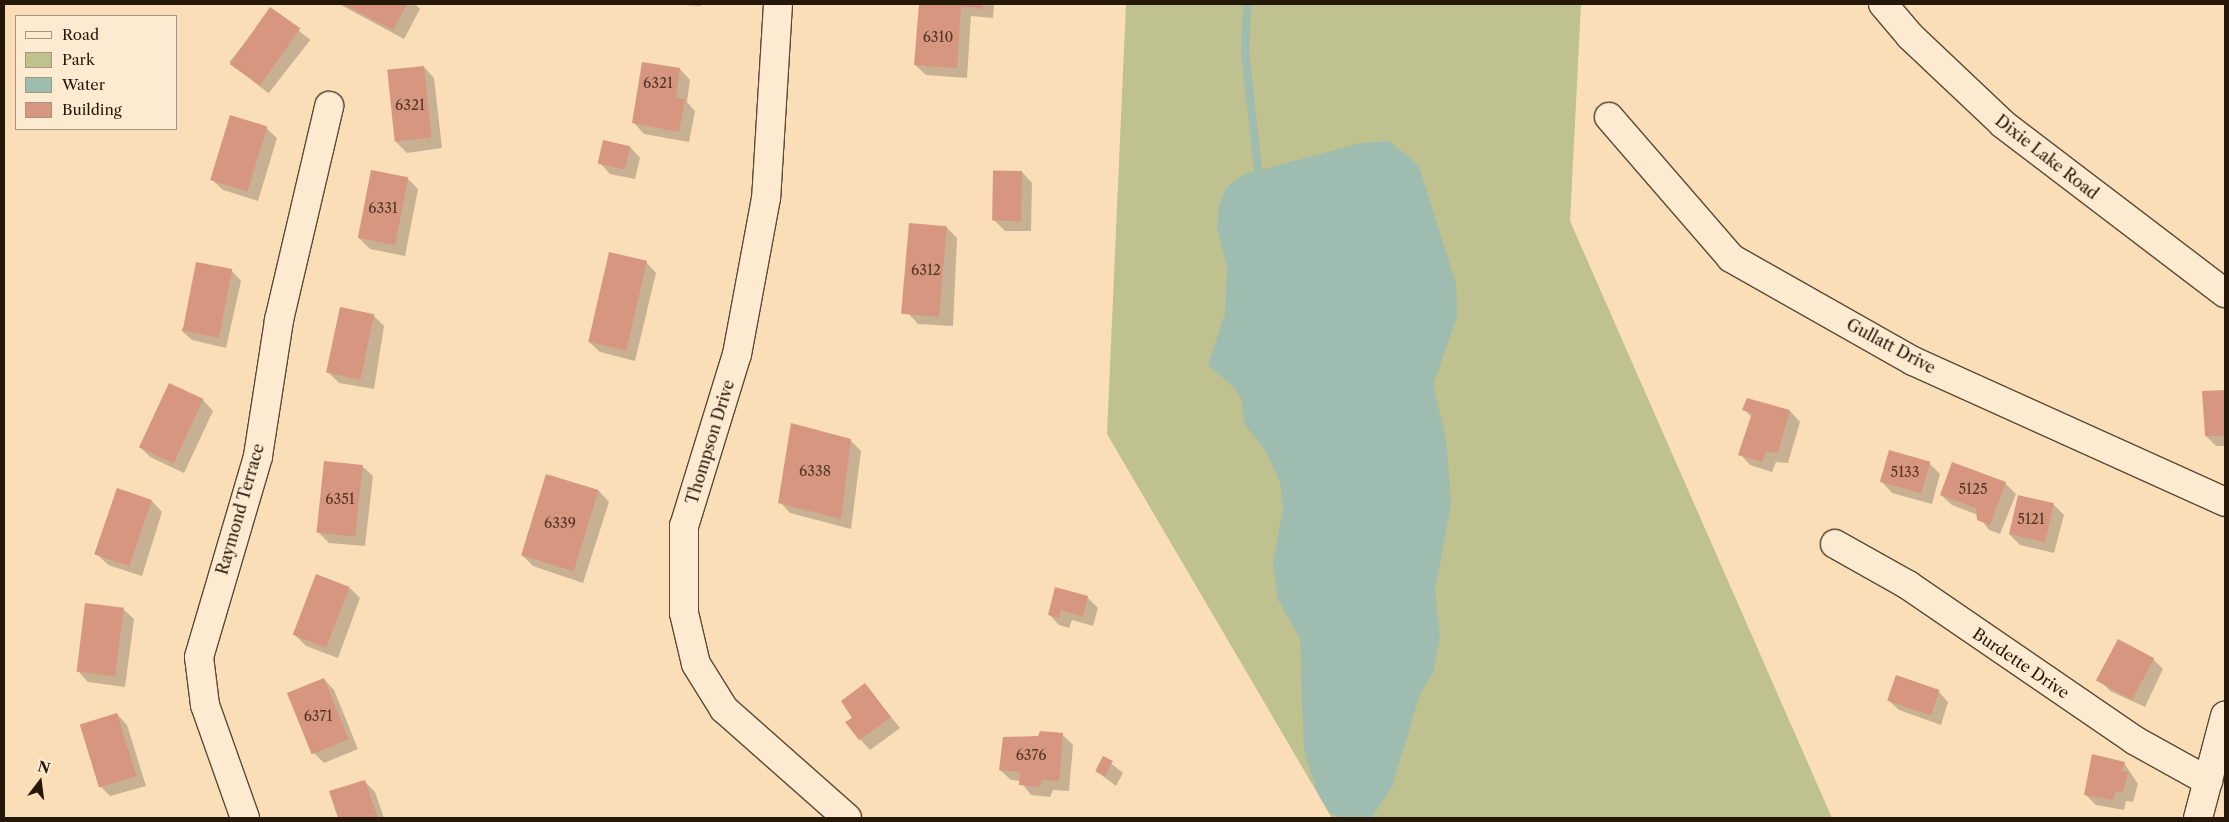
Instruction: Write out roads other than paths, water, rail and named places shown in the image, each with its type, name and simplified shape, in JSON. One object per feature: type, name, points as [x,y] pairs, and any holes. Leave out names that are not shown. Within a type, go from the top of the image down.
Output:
[{"type":"street","name":"Thompson Drive","points":[[778,4],[766,198],[737,354],[684,526],[684,613],[696,664],[724,709],[847,818]]},
{"type":"street","name":"Dixie Lake Road","points":[[1883,4],[1910,36],[2003,124],[2225,293]]},
{"type":"street","name":"Raymond Terrace","points":[[245,818],[205,705],[199,656],[258,456],[279,320],[329,106]]},
{"type":"street","name":"Gullatt Drive","points":[[1609,117],[1731,258],[1913,361],[2225,502]]},
{"type":"street","name":"Burdette Drive","points":[[1835,544],[1908,585],[2134,740],[2208,781]]},
{"type":"street","points":[[2198,818],[2225,716]]},
{"type":"water","points":[[1389,141],[1419,166],[1456,284],[1457,316],[1433,386],[1446,438],[1451,504],[1435,590],[1440,636],[1433,673],[1420,694],[1392,787],[1372,817],[1341,818],[1329,813],[1317,792],[1304,749],[1300,638],[1278,600],[1273,562],[1283,508],[1280,482],[1266,451],[1244,424],[1242,401],[1234,387],[1208,365],[1225,313],[1227,267],[1217,230],[1219,205],[1226,188],[1242,175],[1361,143]]},
{"type":"waterway","points":[[1247,4],[1245,53],[1258,169]]}]
